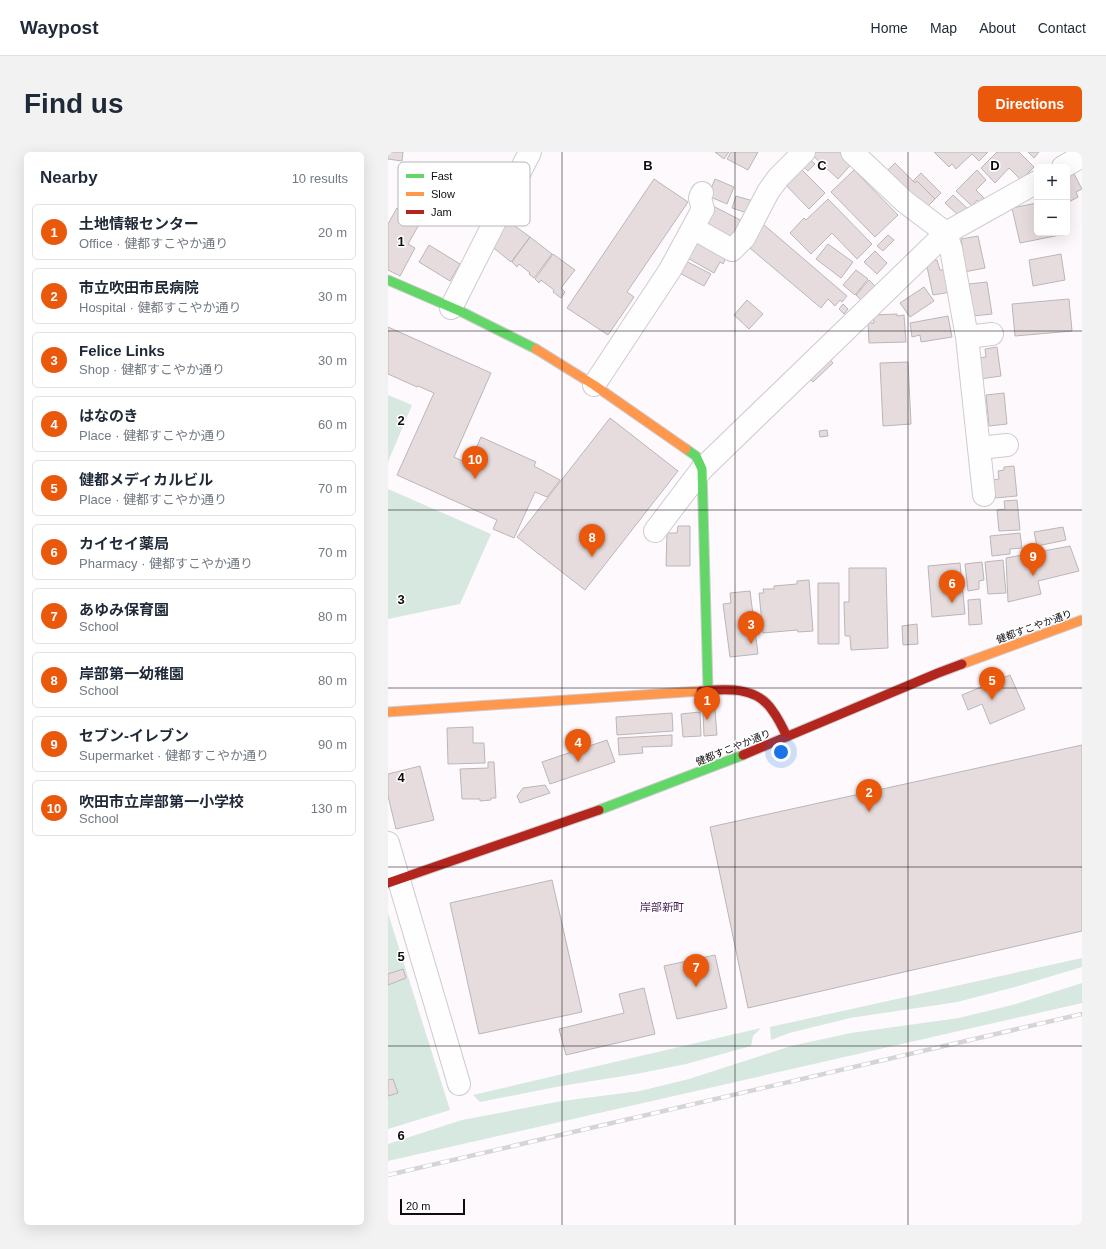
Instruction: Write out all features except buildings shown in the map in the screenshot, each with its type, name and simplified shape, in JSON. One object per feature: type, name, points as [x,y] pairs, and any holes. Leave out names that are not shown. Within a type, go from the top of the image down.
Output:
[{"type":"street","points":[[525,162],[530,152]]},
{"type":"street","points":[[693,228],[732,250],[744,238],[768,192],[778,178],[804,152]]},
{"type":"street","points":[[852,152],[906,202],[946,232],[951,249],[967,337],[984,495]]},
{"type":"street","points":[[1068,164],[1082,156]]},
{"type":"street","points":[[654,531],[702,469],[946,232],[1034,184]]},
{"type":"street","points":[[594,385],[658,290],[693,228],[703,209],[700,198],[702,193]]},
{"type":"street","points":[[451,308],[493,226]]},
{"type":"street","points":[[388,280],[543,352],[594,385],[696,456],[702,469],[708,690]]},
{"type":"street","points":[[967,337],[992,334]]},
{"type":"street","points":[[979,448],[1008,445]]},
{"type":"street","name":"健都すこやか通り","points":[[393,881],[616,804],[729,761],[938,673],[1082,620]]},
{"type":"street","points":[[388,712],[731,689],[758,695],[772,708],[787,737]]},
{"type":"street","points":[[388,843],[393,881],[459,1084]]},
{"type":"shaded area","points":[[388,395],[412,405],[388,462]]},
{"type":"shaded area","points":[[388,489],[491,534],[460,604],[388,619]]},
{"type":"shaded area","points":[[388,913],[450,1110],[388,1129]]},
{"type":"shaded area","points":[[1082,958],[1082,967],[1015,987],[957,1002],[850,1018],[789,1033],[771,1040],[770,1027]]},
{"type":"shaded area","points":[[1082,983],[1082,1003],[388,1161],[388,1144],[462,1120],[562,1101],[640,1091],[689,1079],[791,1046],[851,1033],[959,1018],[1016,1004]]},
{"type":"shaded area","points":[[761,1028],[753,1036],[751,1046],[686,1064],[480,1102],[473,1095]]},
{"type":"railway","points":[[388,1175],[1082,1014]]},
{"type":"traffic: fast","points":[[388,280],[462,312],[536,349]]},
{"type":"traffic: fast","points":[[686,449],[696,456],[702,469],[708,690]]},
{"type":"traffic: fast","points":[[599,810],[743,755]]},
{"type":"traffic: slow","points":[[536,349],[594,385],[686,449]]},
{"type":"traffic: slow","points":[[962,664],[1082,620]]},
{"type":"traffic: slow","points":[[388,712],[701,691]]},
{"type":"traffic: jam","points":[[743,755],[962,664]]},
{"type":"traffic: jam","points":[[701,691],[740,691],[758,697],[772,710],[787,737]]},
{"type":"traffic: jam","points":[[388,883],[599,810]]},
{"type":"place","name":"吹田市立岸部第一小学校","points":[[475,479]]},
{"type":"place","name":"岸部第一幼稚園","points":[[592,557]]},
{"type":"place","name":"セブン-イレブン","points":[[1033,576]]},
{"type":"place","name":"カイセイ薬局","points":[[952,603]]},
{"type":"place","name":"Felice Links","points":[[751,644]]},
{"type":"place","name":"健都メディカルビル","points":[[992,700]]},
{"type":"place","name":"土地情報センター","points":[[707,720]]},
{"type":"place","name":"はなのき","points":[[578,762]]},
{"type":"place","name":"市立吹田市民病院","points":[[869,812]]},
{"type":"place","name":"あゆみ保育園","points":[[696,987]]},
{"type":"district","name":"岸部新町","points":[[662,907]]}]
